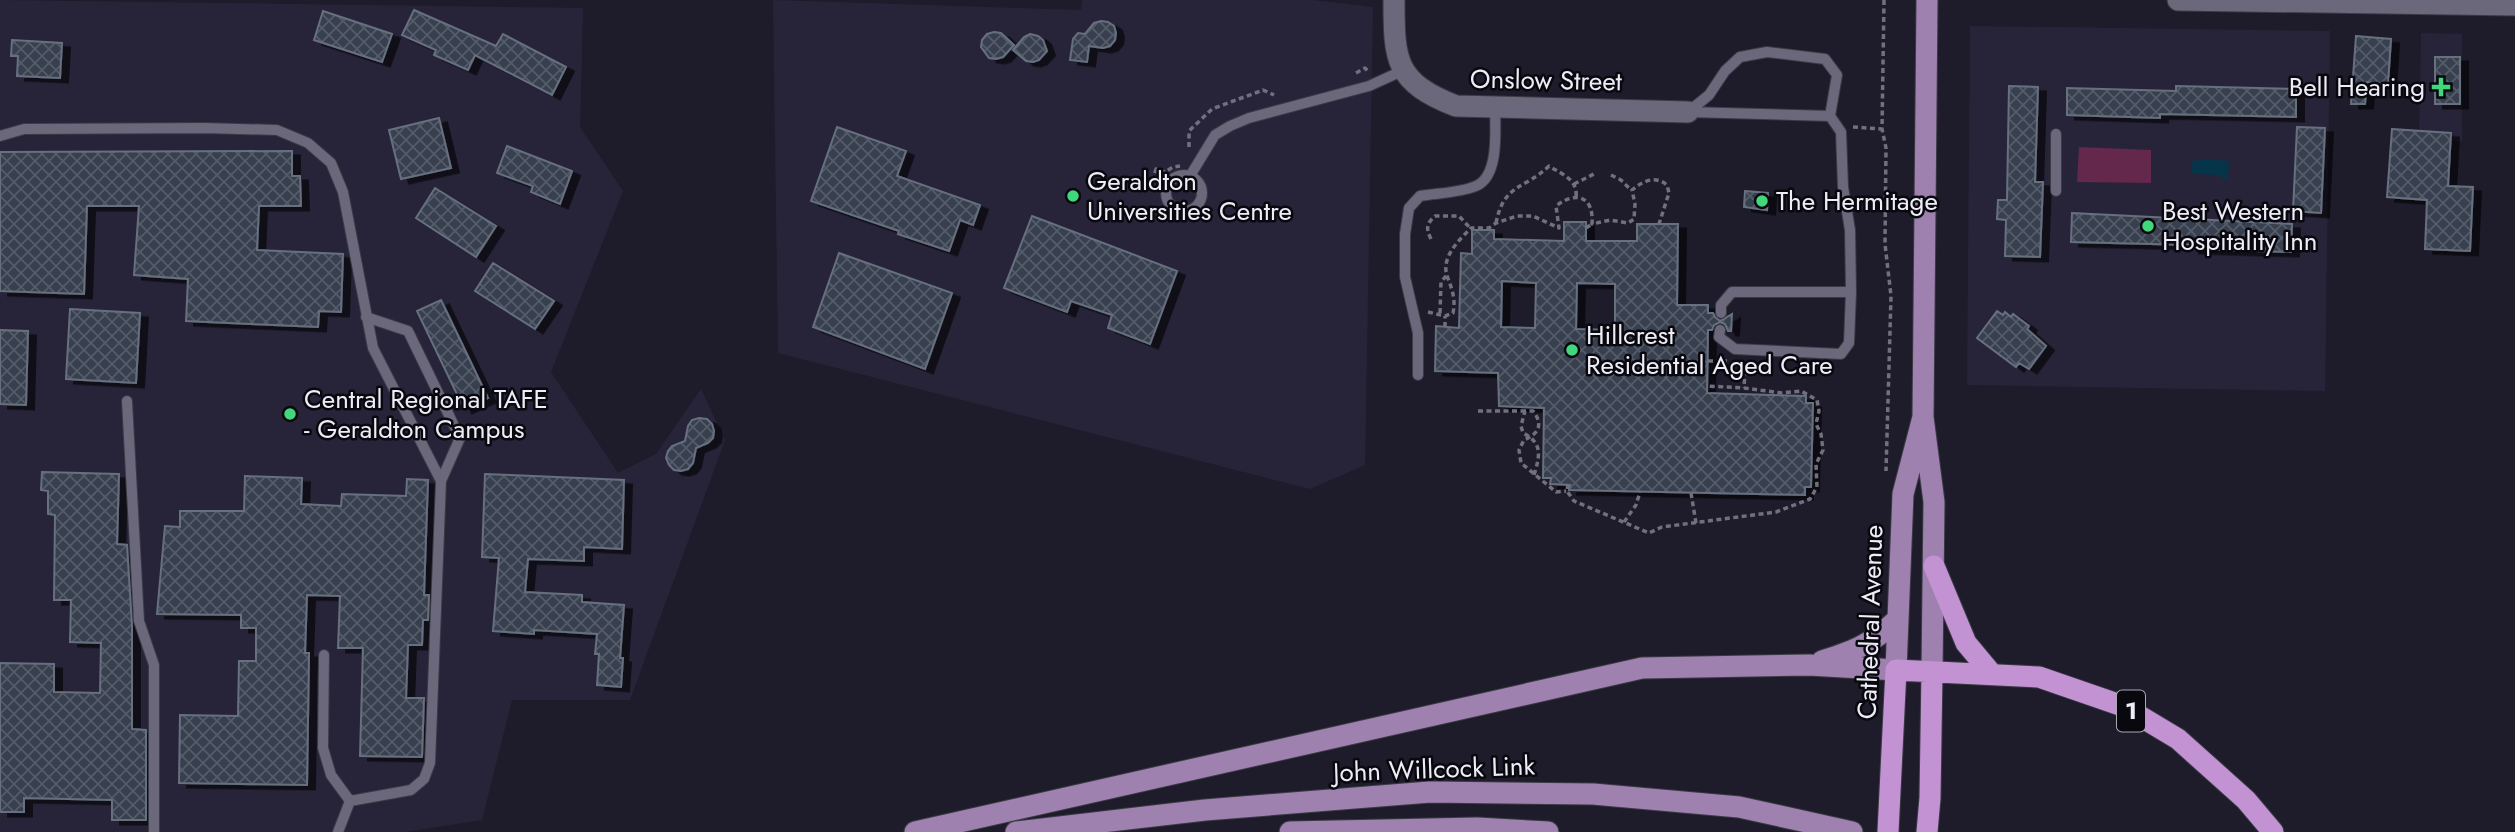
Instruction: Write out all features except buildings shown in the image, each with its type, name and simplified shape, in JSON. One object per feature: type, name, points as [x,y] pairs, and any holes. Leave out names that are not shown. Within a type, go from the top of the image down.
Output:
[{"type":"highway","points":[[1934,566],[1966,643],[1991,673]]},
{"type":"highway","name":"1","points":[[1896,670],[2039,677],[2123,706],[2178,739],[2246,800],[2273,832]]},
{"type":"highway","name":"Cathedral Avenue","points":[[1888,832],[1896,670]]},
{"type":"highway","points":[[1927,832],[1932,672]]},
{"type":"main road","name":"Cathedral Avenue","points":[[1927,0],[1923,417],[1934,502],[1932,672]]},
{"type":"main road","name":"Cathedral Avenue","points":[[1896,670],[1903,494],[1923,417]]},
{"type":"main road","points":[[1809,665],[1846,654],[1874,640],[1898,619]]},
{"type":"main road","points":[[915,832],[1642,668],[1809,665],[1896,670]]},
{"type":"main road","name":"John Willcock Link","points":[[1016,832],[1205,810],[1430,792],[1593,794],[1739,807],[1852,832]]},
{"type":"main road","points":[[1290,832],[1477,828],[1548,832]]},
{"type":"street","points":[[1388,0],[1394,0]]},
{"type":"street","name":"Onslow Street","points":[[1394,0],[1396,57],[1410,79],[1427,95],[1456,106],[1688,112]]},
{"type":"street","points":[[2178,0],[2515,5]]},
{"type":"lane","points":[[1688,112],[1709,95],[1740,57],[1767,52],[1825,59],[1837,75],[1830,116],[1840,132],[1843,187],[1850,230],[1849,343],[1842,354],[1735,349],[1720,337],[1720,330]]},
{"type":"lane","points":[[1190,176],[1215,135],[1230,125],[1369,86],[1404,70]]},
{"type":"lane","points":[[1418,375],[1418,332],[1405,277],[1405,234],[1409,208],[1420,196],[1479,185],[1490,169],[1494,153],[1495,107]]},
{"type":"lane","points":[[1688,112],[1830,116]]},
{"type":"lane","points":[[0,136],[24,129],[204,128],[277,130],[308,143],[331,163],[343,192],[373,348],[441,481]]},
{"type":"lane","points":[[2056,134],[2056,191]]},
{"type":"lane","points":[[1721,313],[1721,305],[1732,292],[1851,292]]},
{"type":"lane","points":[[350,802],[411,790],[424,779],[430,763],[441,481],[460,438],[408,331],[366,317]]},
{"type":"lane","points":[[127,401],[139,621],[154,665],[154,832]]},
{"type":"lane","points":[[324,655],[323,748],[331,775],[350,802]]},
{"type":"lane","points":[[338,832],[350,802]]},
{"type":"path","points":[[1884,0],[1882,129],[1886,148],[1885,244],[1891,296],[1886,474]]},
{"type":"path","points":[[1848,127],[1882,129]]},
{"type":"path","points":[[1496,223],[1504,198],[1549,166],[1572,180],[1577,188],[1576,198]]},
{"type":"path","points":[[1152,181],[1156,169]]},
{"type":"path","points":[[1574,184],[1594,174]]},
{"type":"path","points":[[1586,228],[1610,220],[1628,223],[1634,219],[1632,190],[1611,174]]},
{"type":"path","points":[[1632,190],[1655,179],[1667,185],[1669,193],[1659,224]]},
{"type":"path","points":[[1559,228],[1556,206],[1570,198],[1588,202],[1592,224]]},
{"type":"path","points":[[1431,239],[1427,231],[1429,222],[1435,216],[1459,216],[1471,228],[1489,228],[1517,216],[1533,216],[1564,231]]},
{"type":"path","points":[[1440,313],[1441,282],[1447,275],[1448,259],[1451,251],[1471,228]]},
{"type":"path","points":[[1445,249],[1451,251]]},
{"type":"path","points":[[1445,316],[1452,313],[1455,302],[1452,282],[1447,275]]},
{"type":"path","points":[[1415,313],[1440,313],[1445,316]]},
{"type":"path","points":[[1445,316],[1445,327]]},
{"type":"path","points":[[1744,388],[1745,370]]},
{"type":"path","points":[[1568,485],[1567,491],[1574,501],[1649,533],[1662,527],[1776,512],[1810,499],[1817,488],[1816,464],[1823,450],[1821,434],[1816,424],[1819,411],[1817,400],[1801,391],[1782,393],[1707,386]]},
{"type":"path","points":[[1478,411],[1533,411],[1538,417],[1539,427],[1537,433],[1524,440],[1519,450],[1521,463],[1556,492],[1567,491]]},
{"type":"path","points":[[1525,411],[1521,426],[1523,433],[1537,442],[1539,451],[1534,475]]},
{"type":"path","points":[[1624,522],[1636,505],[1640,492]]},
{"type":"path","points":[[1691,493],[1696,523]]},
{"type":"shaded area","name":"Central Regional TAFE - Geraldton Campus","points":[[0,0],[583,8],[580,127],[623,191],[551,372],[618,473],[656,454],[701,389],[725,440],[630,700],[512,700],[482,820],[405,832],[0,832]]},
{"type":"shaded area","name":"Geraldton Universities Centre","points":[[773,0],[1081,10],[1082,0],[1312,0],[1373,7],[1365,465],[1310,489],[778,353]]},
{"type":"shaded area","name":"Best Western Hospitality Inn","points":[[1970,26],[2330,31],[2325,391],[1967,385]]},
{"type":"shaded area","name":"Bell Hearing","points":[[2421,33],[2462,34],[2462,141],[2419,141]]},
{"type":"shaded area","points":[[2079,147],[2151,150],[2151,183],[2077,182]]},
{"type":"water","points":[[2192,161],[2229,161],[2228,179],[2219,175],[2191,174]]},
{"type":"place","name":"Bell Hearing","points":[[2441,87]]},
{"type":"place","name":"Geraldton Universities Centre","points":[[1073,196]]},
{"type":"place","name":"The Hermitage","points":[[1762,201]]},
{"type":"place","name":"Best Western Hospitality Inn","points":[[2148,226]]},
{"type":"place","name":"Hillcrest Residential Aged Care","points":[[1572,350]]},
{"type":"place","name":"Central Regional TAFE - Geraldton Campus","points":[[290,414]]}]
